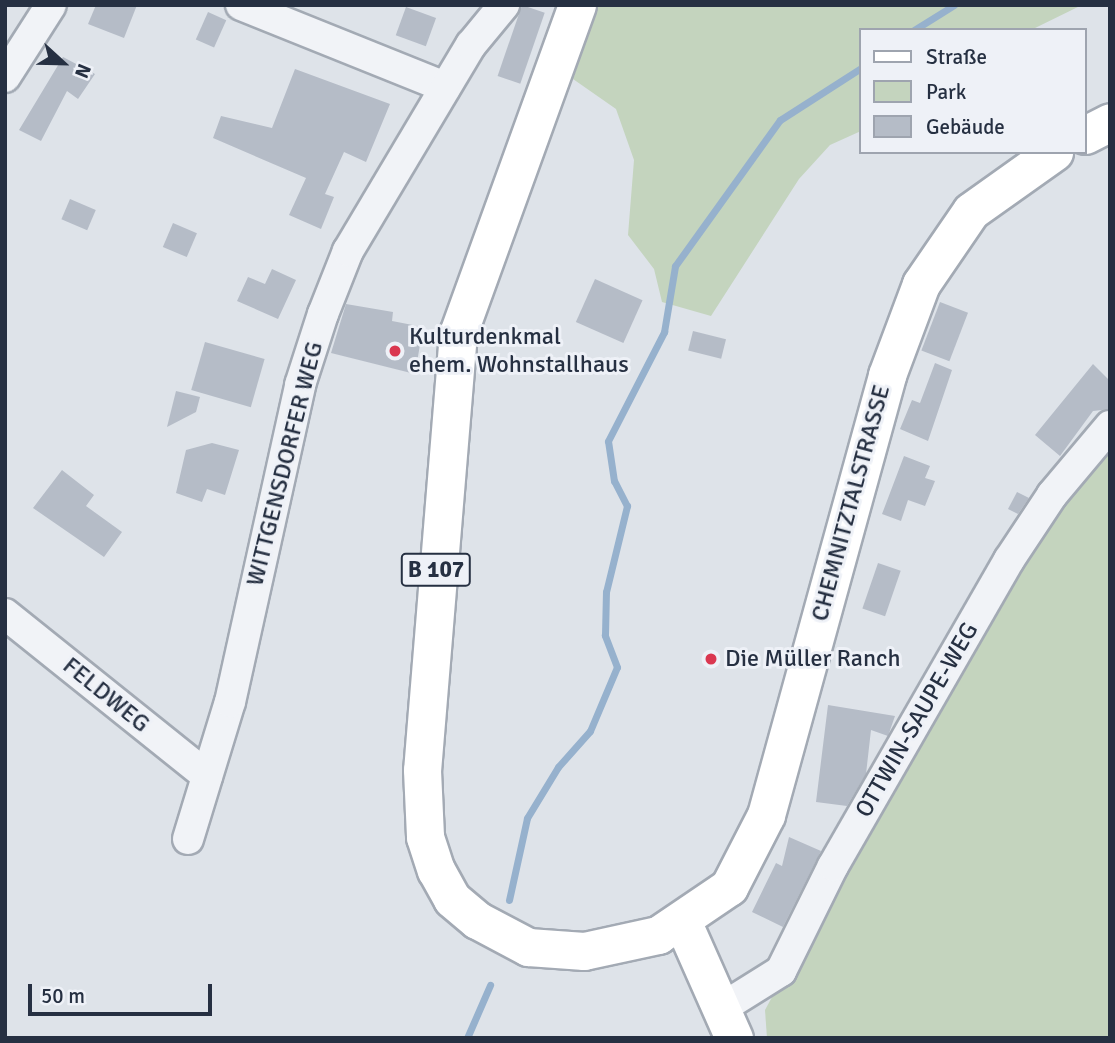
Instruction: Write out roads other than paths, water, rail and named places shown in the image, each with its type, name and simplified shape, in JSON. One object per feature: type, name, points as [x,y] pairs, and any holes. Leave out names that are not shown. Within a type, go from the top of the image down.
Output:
[{"type":"main road","name":"B 107","points":[[577,5],[458,333],[425,729],[425,837],[452,898],[528,947],[615,947],[683,922]]},
{"type":"main road","points":[[1087,134],[1110,122]]},
{"type":"main road","name":"CHEMNITZTALSTRASSE","points":[[683,922],[729,887],[766,815],[887,374],[921,284],[971,211],[1051,154]]},
{"type":"main road","points":[[683,922],[730,1022]]},
{"type":"street","points":[[5,77],[51,5]]},
{"type":"street","points":[[241,5],[445,88]]},
{"type":"street","name":"WITTGENSDORFER WEG","points":[[188,839],[230,702],[300,385],[323,314],[348,251],[445,88],[504,5]]},
{"type":"street","name":"OTTWIN-SAUPE-WEG","points":[[730,1022],[781,971],[833,866],[1009,561],[1052,495],[1110,426]]},
{"type":"street","name":"FELDWEG","points":[[5,614],[207,776]]},
{"type":"waterway","points":[[917,28],[954,5]]},
{"type":"waterway","points":[[509,900],[527,818],[558,767],[590,731],[617,667],[605,635],[606,592],[627,506],[614,481],[608,441],[664,332],[675,266],[780,120],[860,69]]},
{"type":"waterway","points":[[467,1038],[490,985]]},
{"type":"place","name":"Kulturdenkmal ehem. Wohnstallhaus","points":[[395,351]]},
{"type":"place","name":"Die Müller Ranch","points":[[711,659]]}]
